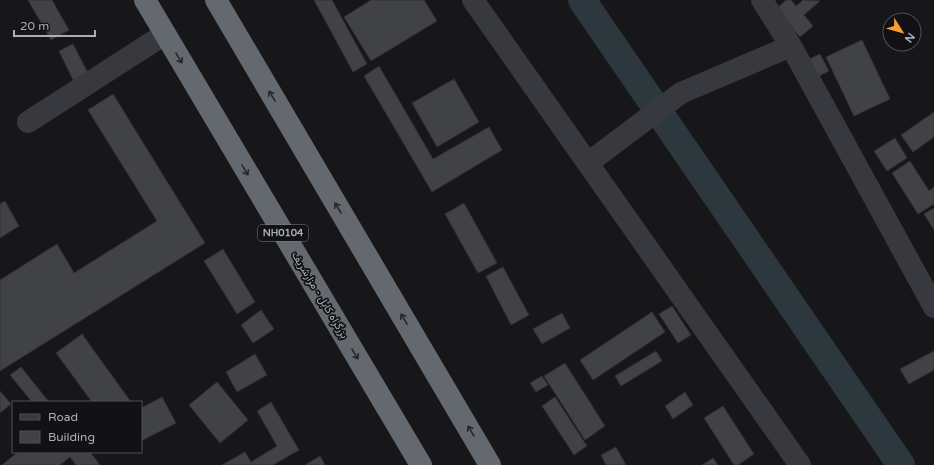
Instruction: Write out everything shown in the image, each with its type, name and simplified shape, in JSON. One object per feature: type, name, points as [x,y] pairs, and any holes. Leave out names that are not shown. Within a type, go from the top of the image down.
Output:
[{"type":"highway","name":"بزرگراه کابل - مزارشریف","points":[[145,0],[421,465]]},
{"type":"highway","points":[[216,0],[490,465]]},
{"type":"street","points":[[473,0],[800,465]]},
{"type":"street","points":[[762,0],[791,46],[934,307]]},
{"type":"street","points":[[28,122],[165,34]]},
{"type":"street","points":[[588,163],[681,93],[791,46]]},
{"type":"building","points":[[28,0],[52,0],[69,30],[51,40]]},
{"type":"building","points":[[314,0],[332,0],[367,64],[353,72]]},
{"type":"building","points":[[371,0],[424,0],[437,21],[371,61],[344,17]]},
{"type":"building","points":[[786,0],[791,0],[796,6],[803,0],[820,1],[804,15],[813,26],[800,37],[776,9]]},
{"type":"building","points":[[862,40],[890,99],[854,116],[826,57]]},
{"type":"building","points":[[73,44],[91,79],[76,86],[59,51]]},
{"type":"building","points":[[820,54],[829,71],[813,79],[805,61]]},
{"type":"building","points":[[379,66],[433,159],[489,127],[502,150],[432,192],[364,76]]},
{"type":"building","points":[[454,79],[479,122],[437,147],[412,103]]},
{"type":"building","points":[[113,94],[205,243],[0,371],[0,280],[57,244],[74,273],[157,221],[88,110]]},
{"type":"building","points":[[934,112],[934,137],[913,152],[901,135]]},
{"type":"building","points":[[895,138],[907,158],[887,171],[874,151]]},
{"type":"building","points":[[910,161],[929,191],[934,187],[934,204],[918,214],[892,173]]},
{"type":"building","points":[[5,201],[19,226],[0,238],[0,204]]},
{"type":"building","points":[[464,203],[497,263],[478,273],[445,214]]},
{"type":"building","points":[[934,208],[934,230],[924,214]]},
{"type":"building","points":[[223,249],[255,302],[237,314],[204,261]]},
{"type":"building","points":[[503,267],[529,315],[511,325],[486,276]]},
{"type":"building","points":[[672,306],[691,335],[678,343],[659,314]]},
{"type":"building","points":[[261,310],[274,329],[253,343],[241,325]]},
{"type":"building","points":[[652,312],[665,332],[593,380],[580,360]]},
{"type":"building","points":[[562,313],[570,328],[542,344],[533,329]]},
{"type":"building","points":[[82,334],[130,401],[91,401],[56,353]]},
{"type":"building","points":[[656,351],[662,361],[621,386],[615,376]]},
{"type":"building","points":[[934,351],[934,370],[909,384],[900,369]]},
{"type":"building","points":[[255,354],[267,375],[237,392],[226,372]]},
{"type":"building","points":[[565,363],[605,426],[585,440],[544,376]]},
{"type":"building","points":[[21,367],[48,401],[31,401],[10,375]]},
{"type":"building","points":[[542,376],[548,385],[536,392],[530,383]]},
{"type":"building","points":[[217,382],[248,420],[220,443],[189,405]]},
{"type":"building","points":[[0,391],[11,404],[0,413]]},
{"type":"building","points":[[685,392],[693,405],[673,419],[665,406]]},
{"type":"building","points":[[162,397],[176,423],[142,440],[142,407]]},
{"type":"building","points":[[555,397],[587,446],[574,455],[542,406]]},
{"type":"building","points":[[271,402],[299,450],[273,465],[222,465],[245,452],[251,462],[277,446],[257,411]]},
{"type":"building","points":[[723,406],[754,454],[738,465],[734,465],[704,418]]},
{"type":"building","points":[[616,447],[626,465],[606,465],[601,455]]},
{"type":"building","points":[[17,453],[91,453],[100,465],[76,465],[70,457],[60,465],[2,465]]},
{"type":"building","points":[[320,456],[325,465],[305,465]]},
{"type":"building","points":[[713,458],[718,465],[702,465]]},
{"type":"waterway","points":[[582,0],[901,465]]}]
